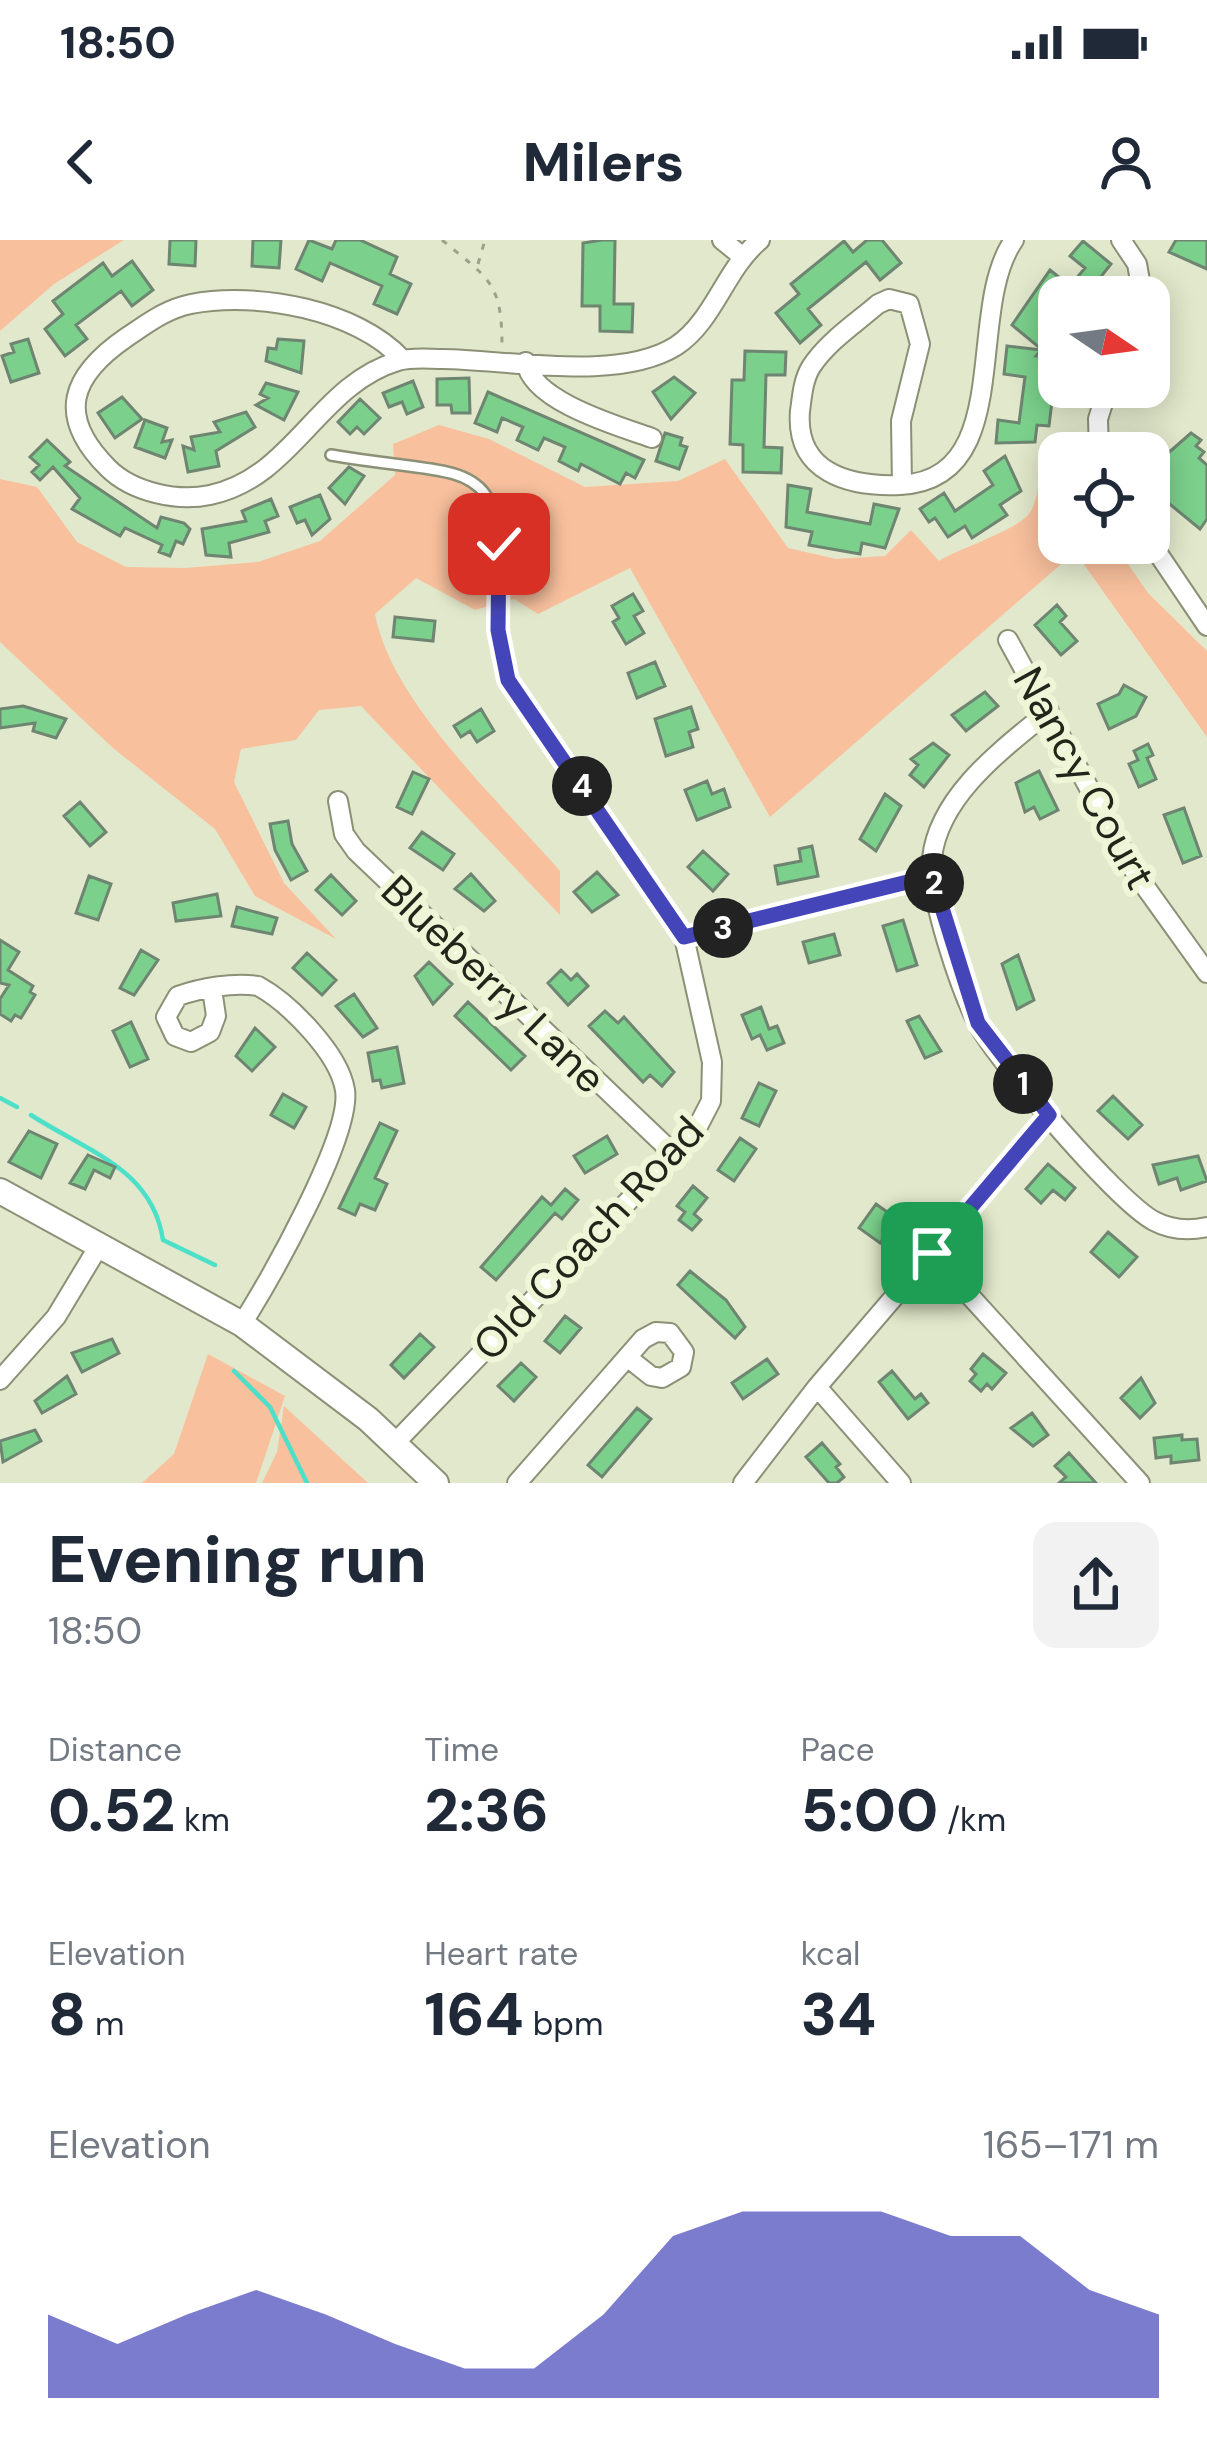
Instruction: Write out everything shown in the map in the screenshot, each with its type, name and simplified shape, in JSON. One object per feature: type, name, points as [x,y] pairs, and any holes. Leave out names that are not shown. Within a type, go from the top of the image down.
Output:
[{"type":"main road","points":[[0,1191],[242,1324],[436,1483]]},
{"type":"street","points":[[722,240],[743,257]]},
{"type":"street","points":[[403,359],[374,332],[340,316],[254,304],[186,304],[155,318],[98,360],[78,386],[76,418],[94,454],[127,482],[176,497],[212,495],[263,473],[345,388],[403,359],[607,365],[659,354],[693,332],[743,257],[760,240]]},
{"type":"street","points":[[902,484],[901,422],[918,360],[919,327],[909,304],[889,299],[812,365],[803,387],[800,440],[809,459],[824,472],[902,484],[950,467],[972,440],[995,278],[1014,240]]},
{"type":"street","points":[[1121,240],[1139,276]]},
{"type":"street","points":[[526,362],[532,379],[548,394],[652,438]]},
{"type":"street","points":[[1165,564],[1207,626]]},
{"type":"street","name":"Old Coach Road","points":[[394,1444],[674,1154],[704,1118],[713,1086],[684,937],[508,680],[498,630]]},
{"type":"street","name":"Nancy Court","points":[[1008,640],[1136,874],[1207,973]]},
{"type":"street","points":[[1049,712],[979,772],[956,803],[939,833],[932,876],[978,1023],[1049,1115],[1139,1210],[1176,1228],[1207,1227]]},
{"type":"street","name":"Blueberry Lane","points":[[338,800],[344,834],[356,851],[674,1154]]},
{"type":"street","points":[[684,937],[932,876]]},
{"type":"street","points":[[212,989],[247,984],[266,990],[331,1057],[345,1088],[339,1133],[274,1271],[242,1324]]},
{"type":"street","points":[[743,1483],[817,1387],[1049,1115]]},
{"type":"street","points":[[0,1381],[56,1318],[100,1244]]},
{"type":"street","points":[[932,1253],[1140,1483]]},
{"type":"street","points":[[517,1483],[627,1357]]},
{"type":"street","points":[[817,1387],[901,1483]]},
{"type":"lane","points":[[331,455],[404,461],[478,481],[490,497],[499,544],[498,630]]},
{"type":"path","points":[[442,240],[477,266],[502,300],[502,360]]},
{"type":"path","points":[[477,266],[485,240]]},
{"type":"shaded area","points":[[0,240],[124,240],[54,284],[0,331]]},
{"type":"shaded area","points":[[439,425],[489,439],[585,487],[678,481],[725,459],[788,548],[836,559],[885,556],[911,530],[939,561],[1025,518],[1038,486],[1038,564],[1061,564],[770,817],[630,568],[538,614],[514,599],[475,610],[416,578],[375,614],[385,648],[425,716],[560,871],[560,915],[361,706],[319,710],[296,740],[241,749],[234,782],[284,883],[336,939],[255,896],[215,829],[113,748],[0,642],[0,479],[37,487],[77,542],[126,567],[258,562],[320,541],[395,475],[393,444]]},
{"type":"shaded area","points":[[1084,564],[1128,564],[1148,593],[1207,651],[1207,737]]},
{"type":"shaded area","points":[[208,1354],[285,1396],[256,1483],[142,1483],[174,1454]]},
{"type":"shaded area","points":[[284,1406],[368,1483],[262,1483],[277,1452]]},
{"type":"building","points":[[170,240],[196,240],[195,266],[169,264]]},
{"type":"building","points":[[253,240],[281,240],[279,268],[252,266]]},
{"type":"building","points":[[309,240],[332,249],[336,240],[360,240],[397,257],[390,274],[411,284],[397,314],[374,304],[382,286],[330,263],[322,281],[296,269]]},
{"type":"building","points":[[615,240],[614,304],[633,304],[632,332],[600,331],[600,306],[582,306],[583,243]]},
{"type":"building","points":[[867,240],[882,240],[901,263],[880,280],[866,262],[808,309],[821,325],[800,343],[776,313],[799,294],[791,284],[844,241],[853,252]]},
{"type":"building","points":[[1176,240],[1207,240],[1207,269],[1169,252]]},
{"type":"building","points":[[1083,241],[1111,264],[1101,276],[1078,276],[1085,268],[1070,256]]},
{"type":"building","points":[[132,261],[153,290],[132,306],[121,291],[76,325],[87,339],[65,356],[45,329],[63,314],[53,301],[103,263],[112,276]]},
{"type":"building","points":[[1038,287],[1038,347],[1012,325]]},
{"type":"building","points":[[28,339],[39,373],[11,382],[2,356],[14,352],[11,344]]},
{"type":"building","points":[[278,339],[304,341],[301,373],[266,361],[268,348],[276,349]]},
{"type":"building","points":[[1007,346],[1038,350],[1038,408],[1051,408],[1049,426],[1037,425],[1035,442],[996,443],[998,420],[1019,423],[1025,377],[1004,374]]},
{"type":"building","points":[[745,351],[786,352],[785,375],[766,375],[764,447],[782,448],[781,473],[743,472],[743,445],[730,444],[732,380],[744,380]]},
{"type":"building","points":[[674,377],[695,393],[671,419],[653,392]]},
{"type":"building","points":[[469,378],[470,413],[452,413],[451,405],[437,405],[437,379]]},
{"type":"building","points":[[413,381],[423,407],[407,414],[402,402],[389,407],[383,393]]},
{"type":"building","points":[[266,383],[298,392],[284,420],[256,405],[268,398],[260,394]]},
{"type":"building","points":[[488,392],[644,460],[635,478],[626,473],[620,484],[581,464],[578,471],[559,461],[565,447],[544,438],[538,450],[517,440],[523,427],[502,418],[497,432],[475,423]]},
{"type":"building","points":[[122,397],[142,419],[115,438],[98,413]]},
{"type":"building","points":[[360,399],[380,418],[364,434],[357,427],[350,434],[338,422]]},
{"type":"building","points":[[246,412],[255,427],[216,451],[219,466],[188,472],[183,446],[194,450],[191,437],[220,432],[214,422]]},
{"type":"building","points":[[145,420],[167,428],[162,442],[172,440],[165,458],[135,447]]},
{"type":"building","points":[[665,433],[682,438],[680,445],[687,447],[679,469],[656,461]]},
{"type":"building","points":[[1191,433],[1201,440],[1196,446],[1204,452],[1199,458],[1207,465],[1207,519],[1200,529],[1170,504],[1170,451]]},
{"type":"building","points":[[47,440],[70,462],[65,466],[157,528],[161,517],[184,523],[190,529],[183,544],[176,541],[170,556],[159,552],[162,545],[125,528],[120,536],[72,509],[80,498],[53,467],[40,480],[32,472],[39,465],[30,457]]},
{"type":"building","points":[[1005,456],[1021,491],[1000,505],[1007,515],[972,538],[965,526],[948,537],[935,518],[929,522],[920,509],[944,493],[955,511],[993,485],[984,471]]},
{"type":"building","points":[[349,467],[364,476],[345,504],[329,488]]},
{"type":"building","points":[[788,485],[811,489],[807,512],[870,524],[874,504],[899,509],[885,548],[862,543],[860,554],[809,545],[812,532],[786,527]]},
{"type":"building","points":[[320,495],[330,519],[312,535],[305,520],[297,523],[290,507]]},
{"type":"building","points":[[271,499],[278,516],[265,521],[269,532],[229,543],[231,557],[206,555],[202,529],[246,521],[242,511]]},
{"type":"building","points":[[633,594],[643,611],[634,616],[644,633],[626,644],[613,622],[619,618],[612,606]]},
{"type":"building","points":[[1057,605],[1066,616],[1060,622],[1077,641],[1061,655],[1035,625]]},
{"type":"building","points":[[395,617],[435,621],[433,641],[393,637]]},
{"type":"building","points":[[655,662],[665,686],[637,698],[628,673]]},
{"type":"building","points":[[1124,685],[1146,697],[1136,716],[1109,729],[1098,704],[1119,694]]},
{"type":"building","points":[[985,692],[998,706],[966,731],[952,715]]},
{"type":"building","points":[[23,706],[66,719],[56,738],[33,731],[35,723],[0,728],[0,709]]},
{"type":"building","points":[[691,707],[698,729],[689,732],[693,747],[666,756],[655,719]]},
{"type":"building","points":[[481,709],[494,731],[477,742],[470,731],[461,737],[454,726]]},
{"type":"building","points":[[933,743],[949,755],[924,787],[910,775],[918,765],[911,759]]},
{"type":"building","points":[[1148,744],[1153,755],[1147,758],[1156,779],[1139,787],[1129,764],[1138,760],[1134,751]]},
{"type":"building","points":[[1039,771],[1058,810],[1040,819],[1034,807],[1025,812],[1016,783]]},
{"type":"building","points":[[413,772],[429,779],[412,814],[397,807]]},
{"type":"building","points":[[707,781],[712,794],[724,789],[730,807],[697,820],[685,790]]},
{"type":"building","points":[[885,794],[901,806],[876,851],[860,839]]},
{"type":"building","points":[[80,802],[106,832],[90,846],[64,816]]},
{"type":"building","points":[[1184,808],[1201,856],[1183,863],[1164,815]]},
{"type":"building","points":[[288,821],[292,844],[307,871],[291,880],[275,850],[270,824]]},
{"type":"building","points":[[422,832],[454,854],[443,870],[410,848]]},
{"type":"building","points":[[812,846],[818,876],[778,884],[775,866],[801,861],[799,849]]},
{"type":"building","points":[[703,851],[728,874],[713,891],[688,867]]},
{"type":"building","points":[[597,872],[618,895],[592,912],[574,892]]},
{"type":"building","points":[[471,874],[495,901],[484,911],[455,889]]},
{"type":"building","points":[[331,875],[356,901],[342,915],[316,890]]},
{"type":"building","points":[[89,876],[111,884],[98,920],[76,913]]},
{"type":"building","points":[[217,894],[221,916],[176,921],[173,903]]},
{"type":"building","points":[[237,907],[277,918],[272,934],[232,926]]},
{"type":"building","points":[[903,920],[917,965],[897,971],[883,926]]},
{"type":"building","points":[[834,934],[840,955],[809,963],[803,942]]},
{"type":"building","points":[[0,940],[19,952],[8,970],[33,986],[30,992],[35,995],[21,1018],[15,1015],[11,1021],[0,1014],[0,999],[9,985],[0,983]]},
{"type":"building","points":[[141,950],[158,960],[134,995],[120,988]]},
{"type":"building","points":[[307,953],[336,980],[322,995],[293,968]]},
{"type":"building","points":[[1018,955],[1034,1000],[1017,1009],[1002,964]]},
{"type":"building","points":[[429,962],[452,984],[433,1004],[415,976]]},
{"type":"building","points":[[561,970],[571,980],[577,974],[588,986],[568,1005],[548,983]]},
{"type":"building","points":[[354,994],[377,1028],[363,1037],[336,1006]]},
{"type":"building","points":[[468,1002],[525,1056],[511,1070],[455,1016]]},
{"type":"building","points":[[761,1007],[769,1029],[777,1026],[784,1043],[767,1050],[760,1035],[752,1039],[742,1015]]},
{"type":"building","points":[[605,1011],[618,1023],[624,1017],[674,1072],[662,1086],[650,1075],[643,1082],[589,1026]]},
{"type":"building","points":[[919,1016],[941,1051],[925,1058],[907,1021]]},
{"type":"building","points":[[131,1022],[148,1059],[130,1067],[113,1031]]},
{"type":"building","points":[[255,1028],[275,1047],[252,1071],[236,1056]]},
{"type":"building","points":[[397,1047],[404,1083],[382,1088],[380,1080],[373,1081],[368,1053]]},
{"type":"building","points":[[759,1083],[776,1091],[759,1126],[742,1118]]},
{"type":"building","points":[[283,1094],[306,1107],[294,1128],[271,1115]]},
{"type":"building","points":[[1113,1096],[1142,1125],[1128,1139],[1098,1111]]},
{"type":"building","points":[[380,1123],[397,1131],[375,1178],[387,1184],[375,1210],[360,1204],[355,1215],[339,1208]]},
{"type":"building","points":[[29,1131],[57,1144],[41,1178],[9,1162]]},
{"type":"building","points":[[607,1136],[617,1154],[585,1173],[574,1156]]},
{"type":"building","points":[[740,1138],[756,1149],[734,1181],[718,1170]]},
{"type":"building","points":[[88,1155],[115,1167],[110,1178],[94,1170],[85,1189],[70,1183]]},
{"type":"building","points":[[1198,1156],[1207,1181],[1181,1190],[1177,1178],[1159,1184],[1153,1165]]},
{"type":"building","points":[[1048,1164],[1075,1188],[1065,1200],[1053,1190],[1041,1203],[1026,1189]]},
{"type":"building","points":[[693,1186],[707,1198],[694,1214],[701,1220],[692,1230],[679,1220],[685,1212],[677,1206]]},
{"type":"building","points":[[565,1189],[578,1200],[562,1219],[555,1213],[496,1280],[481,1267],[542,1197],[551,1205]]},
{"type":"building","points":[[876,1204],[897,1219],[880,1243],[859,1228]]},
{"type":"building","points":[[1108,1232],[1137,1257],[1119,1277],[1091,1252]]},
{"type":"building","points":[[690,1271],[726,1300],[745,1327],[735,1338],[678,1285]]},
{"type":"building","points":[[565,1316],[581,1328],[560,1353],[545,1341]]},
{"type":"building","points":[[420,1334],[434,1347],[404,1378],[391,1365]]},
{"type":"building","points":[[112,1339],[119,1353],[82,1372],[72,1353]]},
{"type":"building","points":[[983,1354],[1006,1373],[992,1389],[987,1384],[981,1391],[970,1381],[976,1374],[971,1369]]},
{"type":"building","points":[[767,1359],[778,1374],[743,1399],[732,1383]]},
{"type":"building","points":[[521,1363],[536,1377],[514,1401],[498,1386]]},
{"type":"building","points":[[892,1371],[915,1399],[921,1394],[928,1403],[908,1419],[879,1382]]},
{"type":"building","points":[[67,1376],[76,1394],[42,1413],[35,1401]]},
{"type":"building","points":[[1141,1378],[1155,1403],[1140,1418],[1121,1398]]},
{"type":"building","points":[[637,1408],[651,1419],[602,1477],[588,1465]]},
{"type":"building","points":[[1032,1413],[1048,1435],[1033,1446],[1011,1428]]},
{"type":"building","points":[[35,1430],[41,1441],[3,1462],[0,1441]]},
{"type":"building","points":[[1182,1435],[1182,1440],[1197,1439],[1199,1460],[1171,1463],[1171,1456],[1156,1458],[1154,1438]]},
{"type":"building","points":[[822,1443],[840,1464],[836,1467],[844,1477],[837,1483],[829,1483],[806,1457]]},
{"type":"building","points":[[1069,1453],[1096,1483],[1059,1483],[1066,1477],[1055,1466]]},
{"type":"waterway","points":[[0,1098],[17,1107]]},
{"type":"waterway","points":[[31,1115],[131,1178],[156,1215],[163,1240],[215,1265]]},
{"type":"waterway","points":[[234,1371],[270,1407],[307,1483]]},
{"type":"route","points":[[499,544],[498,630],[508,680],[676,918],[684,937],[932,876],[978,1023],[994,1050],[1049,1115],[932,1253]]}]
